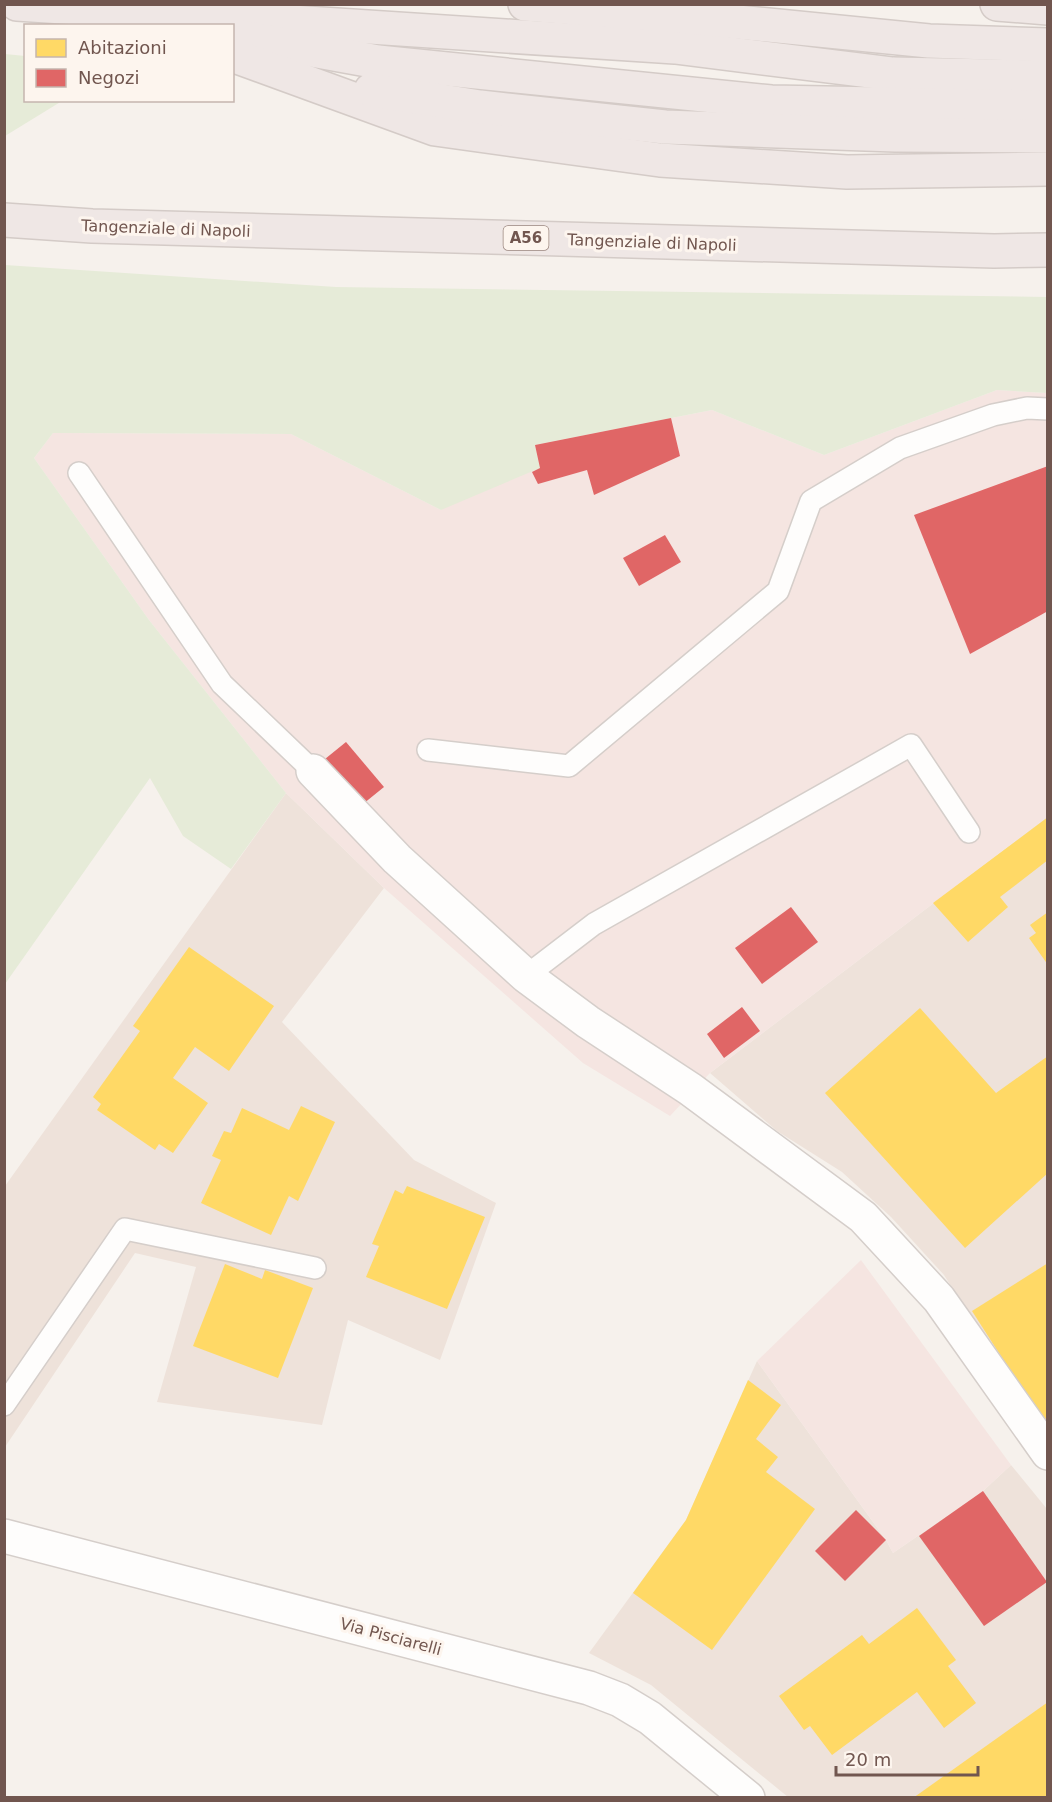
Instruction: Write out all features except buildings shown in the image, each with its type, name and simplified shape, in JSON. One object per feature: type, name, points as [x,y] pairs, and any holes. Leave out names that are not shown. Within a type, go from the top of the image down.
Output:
[{"type":"highway","points":[[17,4],[129,17],[675,47],[893,74],[1047,77]]},
{"type":"highway","points":[[525,4],[677,16],[929,41],[1047,45]]},
{"type":"highway","points":[[997,4],[1047,8]]},
{"type":"highway","points":[[129,17],[167,24]]},
{"type":"highway","points":[[234,35],[378,62],[771,102],[1047,107]]},
{"type":"highway","points":[[234,56],[435,129],[660,160],[847,172],[1047,169]]},
{"type":"highway","points":[[293,77],[480,107],[665,127],[895,135],[1047,136]]},
{"type":"highway","name":"Tangenziale di Napoli","points":[[4,220],[92,226],[994,251],[1047,250]]},
{"type":"street","points":[[313,771],[397,859],[526,976],[588,1022],[690,1089],[863,1217],[939,1299],[1047,1453]]},
{"type":"street","name":"Via Pisciarelli","points":[[4,1536],[589,1688],[620,1700],[650,1718],[748,1797]]},
{"type":"lane","points":[[428,750],[569,766],[778,591],[811,501],[900,448],[993,415],[1027,408],[1047,409]]},
{"type":"lane","points":[[79,473],[222,684],[313,771]]},
{"type":"lane","points":[[526,976],[594,924],[911,745],[969,832]]},
{"type":"lane","points":[[4,1405],[125,1229],[315,1268]]},
{"type":"shaded area","points":[[997,390],[1047,393],[1047,817],[710,1073],[670,1116],[583,1063],[384,888],[286,793],[149,620],[34,458],[53,433],[291,434],[441,510],[535,445],[712,410],[824,455]]},
{"type":"shaded area","points":[[286,793],[384,888],[282,1022],[414,1160],[496,1203],[440,1360],[348,1320],[322,1425],[157,1402],[196,1267],[135,1253],[5,1447],[5,1186]]},
{"type":"shaded area","points":[[1047,817],[1047,1439],[944,1275],[891,1217],[842,1172],[777,1131],[710,1073]]},
{"type":"shaded area","points":[[861,1260],[1011,1465],[983,1491],[893,1553],[886,1540],[757,1361]]},
{"type":"shaded area","points":[[757,1361],[886,1540],[893,1553],[983,1491],[1011,1465],[1047,1509],[1047,1797],[788,1797],[651,1685],[589,1653],[686,1520]]},
{"type":"green space","points":[[5,54],[24,56],[24,102],[60,102],[5,136]]},
{"type":"green space","points":[[5,265],[336,287],[1047,297],[1047,393],[997,390],[824,455],[712,410],[535,445],[540,468],[441,510],[291,434],[53,433],[34,458],[149,620],[286,793],[231,869],[183,836],[150,778],[5,984]]}]
